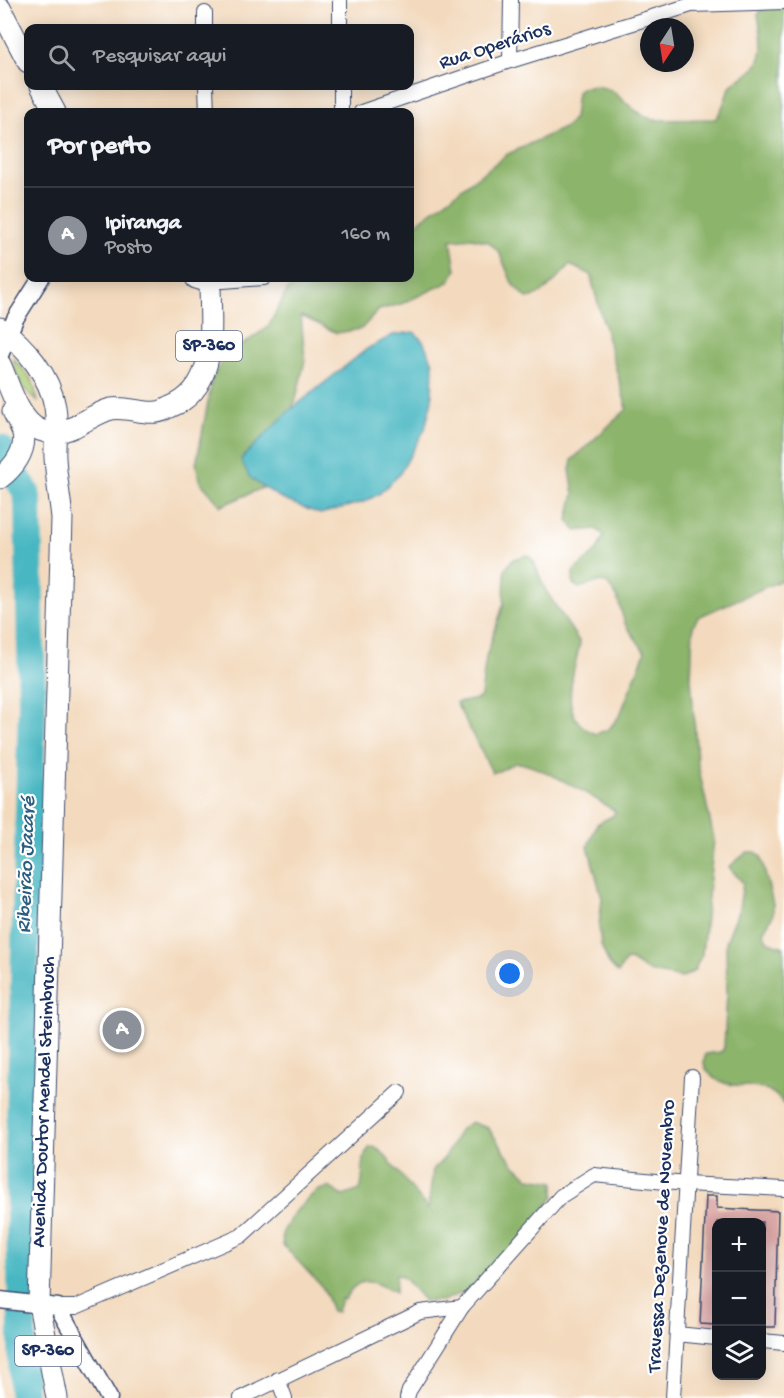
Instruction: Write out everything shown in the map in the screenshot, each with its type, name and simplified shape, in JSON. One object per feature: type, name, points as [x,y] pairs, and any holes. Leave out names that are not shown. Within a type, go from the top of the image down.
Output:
[{"type":"main road","points":[[0,8],[24,54]]},
{"type":"main road","points":[[43,90],[53,108]]},
{"type":"main road","name":"SP-360","points":[[56,432],[112,409],[158,412],[182,402],[192,393],[203,377],[209,351],[205,282]]},
{"type":"main road","name":"Avenida Doutor Mendel Steimbruch","points":[[4,331],[27,352],[51,392],[55,406],[55,462],[63,518],[42,1305]]},
{"type":"main road","points":[[0,364],[21,413],[38,430],[56,432]]},
{"type":"main road","points":[[0,385],[23,434],[20,455],[11,470],[0,478]]},
{"type":"main road","name":"SP-360","points":[[42,1305],[57,1398]]},
{"type":"street","points":[[340,0],[340,24]]},
{"type":"street","points":[[510,61],[511,0]]},
{"type":"street","name":"Rua Operários","points":[[373,108],[690,3],[784,2]]},
{"type":"street","points":[[204,13],[205,24]]},
{"type":"street","points":[[206,90],[207,108]]},
{"type":"street","points":[[341,90],[341,108]]},
{"type":"street","points":[[0,355],[4,331],[15,319],[38,282]]},
{"type":"street","name":"Travessa Dezenove de Novembro","points":[[673,1398],[692,1077]]},
{"type":"street","points":[[0,1300],[76,1307],[240,1236],[399,1092]]},
{"type":"street","points":[[407,1398],[408,1391],[462,1307],[561,1196],[594,1175],[686,1184],[784,1189]]},
{"type":"street","points":[[42,1305],[109,1398]]},
{"type":"street","points":[[241,1398],[420,1312],[462,1307]]},
{"type":"street","points":[[677,1334],[712,1338]]},
{"type":"street","points":[[766,1341],[784,1343]]},
{"type":"street","points":[[278,1379],[285,1398]]},
{"type":"green space","points":[[784,4],[784,579],[698,617],[693,626],[691,678],[697,760],[714,839],[702,954],[694,971],[682,978],[647,971],[630,960],[625,961],[618,973],[609,964],[601,945],[599,926],[602,898],[588,846],[597,824],[614,815],[615,811],[567,783],[528,765],[514,763],[492,772],[456,703],[478,699],[481,696],[486,657],[504,603],[505,570],[512,560],[527,555],[533,560],[546,591],[580,643],[570,695],[576,718],[584,727],[596,734],[609,729],[620,715],[645,652],[625,624],[617,597],[607,583],[598,582],[579,588],[573,584],[573,572],[597,550],[604,535],[596,529],[576,531],[568,520],[574,493],[570,470],[572,460],[627,409],[590,274],[570,265],[545,290],[527,298],[513,285],[499,252],[489,242],[472,238],[451,240],[456,270],[449,282],[401,304],[379,310],[361,329],[337,333],[301,316],[305,360],[296,399],[284,430],[274,483],[221,506],[201,483],[196,465],[213,376],[226,356],[268,327],[288,289],[308,282],[414,282],[414,225],[508,154],[566,127],[574,118],[577,92],[581,88],[597,86],[611,90],[636,111],[653,120],[715,119],[721,111],[731,86],[756,67],[759,60],[762,45],[758,15],[763,7]]},
{"type":"green space","points":[[13,358],[32,380],[38,401],[21,382]]},
{"type":"green space","points":[[747,852],[756,852],[761,857],[773,904],[773,915],[763,932],[767,941],[784,947],[784,1104],[774,1094],[764,1089],[720,1081],[708,1072],[704,1063],[706,1054],[721,1052],[724,1048],[727,993],[726,942],[739,909],[743,883],[729,867]]},
{"type":"green space","points":[[471,1122],[488,1128],[513,1163],[529,1178],[554,1182],[554,1197],[497,1267],[462,1293],[442,1301],[424,1301],[403,1277],[396,1274],[395,1293],[380,1285],[361,1283],[350,1291],[345,1299],[341,1299],[337,1312],[332,1311],[323,1288],[283,1245],[282,1234],[293,1214],[316,1191],[329,1187],[343,1196],[360,1190],[364,1159],[369,1148],[374,1147],[382,1152],[428,1209],[433,1170],[445,1157],[461,1129]]},
{"type":"water","points":[[414,332],[423,341],[433,363],[432,400],[425,429],[399,475],[379,494],[364,502],[320,514],[284,500],[249,476],[241,459],[289,411],[367,349],[393,335]]},
{"type":"building","points":[[706,1196],[717,1196],[717,1208],[778,1211],[775,1327],[766,1327],[766,1218],[712,1218],[712,1325],[700,1324]]},
{"type":"waterway","name":"Ribeirão Jacaré","points":[[0,448],[26,492],[28,503],[32,704],[19,1155],[23,1398]]},
{"type":"place","name":"Ipiranga","points":[[122,1030]]}]
